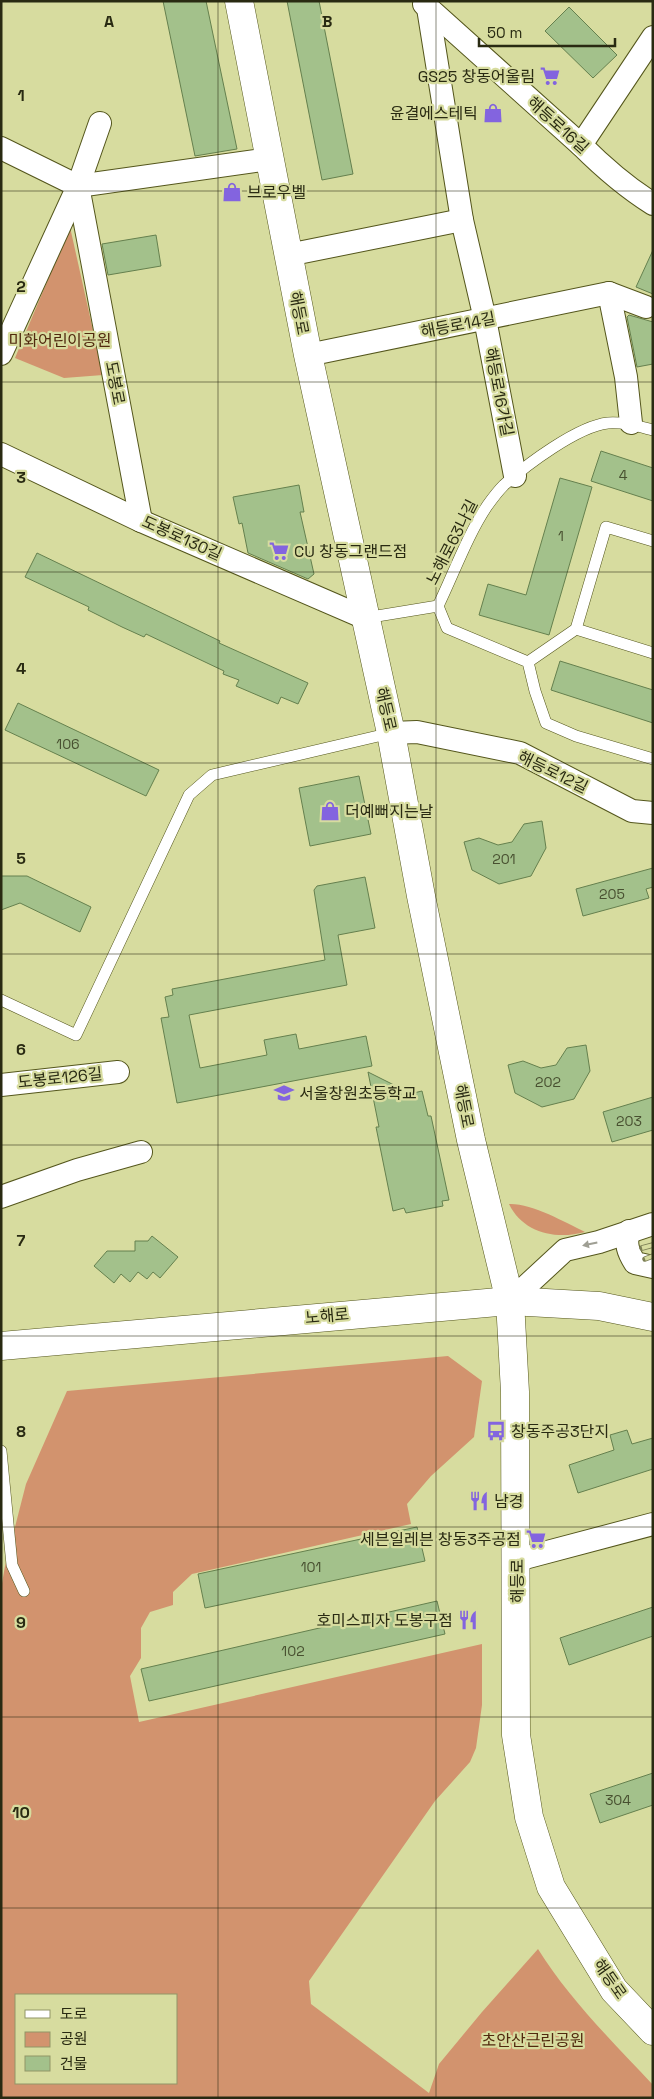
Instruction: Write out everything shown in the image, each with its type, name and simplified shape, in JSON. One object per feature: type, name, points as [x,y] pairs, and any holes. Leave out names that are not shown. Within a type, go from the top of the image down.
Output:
[{"type":"main road","name":"해등로","points":[[239,1],[308,355],[391,733],[471,1140],[510,1301],[515,1392],[517,1560],[516,1735],[529,1817],[551,1887],[614,1990],[653,2031]]},
{"type":"main road","name":"노해로","points":[[1,1346],[510,1301],[599,1306],[653,1317]]},
{"type":"street","name":"해등로16길","points":[[425,4],[581,145],[600,165],[634,192],[653,204]]},
{"type":"street","name":"해등로16가길","points":[[425,4],[462,220],[485,319],[515,476]]},
{"type":"street","points":[[581,145],[653,37]]},
{"type":"street","name":"도봉로","points":[[100,123],[78,186],[141,521]]},
{"type":"street","points":[[1,148],[78,186],[269,159]]},
{"type":"street","points":[[1,354],[78,186]]},
{"type":"street","points":[[288,255],[462,220]]},
{"type":"street","points":[[609,293],[646,307]]},
{"type":"street","points":[[609,293],[626,377],[631,424]]},
{"type":"street","name":"해등로14길","points":[[308,355],[609,293]]},
{"type":"street","name":"도봉로130길","points":[[1,454],[141,521],[365,618]]},
{"type":"street","name":"해등로12길","points":[[391,733],[417,732],[520,753],[632,811],[653,813]]},
{"type":"street","name":"도봉로126길","points":[[2,1083],[118,1072]]},
{"type":"street","points":[[1,1197],[77,1170],[141,1152]]},
{"type":"street","points":[[510,1301],[565,1250],[599,1242],[653,1224]]},
{"type":"street","points":[[629,1231],[626,1241],[627,1249],[635,1263],[653,1267]]},
{"type":"street","points":[[517,1560],[653,1524]]},
{"type":"lane","name":"노해로63나길","points":[[528,662],[447,628],[438,606],[458,566],[472,531],[502,487],[567,439],[587,429],[606,424],[631,424],[653,430]]},
{"type":"lane","points":[[653,541],[606,527],[576,629],[528,662],[546,723],[576,736],[653,758]]},
{"type":"lane","name":"노해로63나길","points":[[365,618],[438,606]]},
{"type":"lane","points":[[576,629],[653,653]]},
{"type":"lane","points":[[1,1000],[76,1035],[189,795],[212,776],[391,733]]},
{"type":"lane","points":[[1,1451],[12,1565],[24,1591]]},
{"type":"green space","name":"미화어린이공원","points":[[70,227],[103,375],[64,378],[15,358]]},
{"type":"green space","points":[[509,1204],[537,1210],[585,1232],[563,1235],[541,1232],[523,1222]]},
{"type":"green space","name":"초안산근린공원","points":[[448,1356],[482,1381],[474,1437],[431,1476],[407,1504],[411,1524],[192,1574],[173,1592],[173,1605],[150,1612],[141,1628],[141,1658],[130,1676],[139,1722],[482,1644],[482,1705],[476,1748],[470,1762],[435,1801],[309,1981],[311,2004],[429,2093],[439,2064],[538,1949],[577,2003],[653,2085],[653,2098],[1,2098],[1,1589],[26,1484],[67,1391]]},
{"type":"building","points":[[163,1],[206,1],[237,149],[195,156]]},
{"type":"building","points":[[287,1],[319,1],[353,174],[322,180]]},
{"type":"building","points":[[569,7],[617,55],[593,78],[545,31]]},
{"type":"building","points":[[156,235],[161,266],[108,275],[102,244]]},
{"type":"building","points":[[653,250],[653,294],[636,287]]},
{"type":"building","points":[[629,315],[653,322],[653,364],[637,367],[627,317]]},
{"type":"building","points":[[601,451],[653,468],[653,501],[591,481]]},
{"type":"building","points":[[560,478],[592,487],[549,635],[479,615],[488,584],[526,595]]},
{"type":"building","points":[[299,485],[304,512],[300,512],[314,574],[308,579],[248,553],[242,523],[239,524],[233,497]]},
{"type":"building","points":[[37,553],[220,641],[219,643],[308,683],[298,704],[281,697],[278,704],[236,686],[239,680],[223,674],[224,671],[146,634],[144,637],[122,627],[88,610],[89,607],[25,577]]},
{"type":"building","points":[[560,661],[653,690],[653,723],[551,690]]},
{"type":"building","points":[[18,703],[159,770],[146,796],[5,730]]},
{"type":"building","points":[[359,776],[371,834],[310,846],[299,788]]},
{"type":"building","points":[[542,821],[546,848],[531,876],[499,884],[472,870],[464,842],[479,838],[498,845],[512,842],[524,824]]},
{"type":"building","points":[[653,868],[653,887],[646,889],[649,898],[583,916],[576,889]]},
{"type":"building","points":[[1,876],[27,876],[91,907],[80,932],[20,903],[1,910]]},
{"type":"building","points":[[365,877],[375,928],[338,935],[347,985],[189,1015],[200,1068],[267,1055],[264,1040],[296,1034],[299,1049],[366,1036],[372,1066],[177,1103],[161,1018],[169,1017],[165,997],[173,995],[172,989],[325,960],[314,890],[317,886]]},
{"type":"building","points":[[586,1045],[590,1071],[574,1099],[542,1107],[515,1093],[508,1065],[523,1061],[541,1068],[556,1065],[567,1048]]},
{"type":"building","points":[[368,1072],[400,1088],[401,1096],[422,1091],[428,1116],[431,1116],[449,1200],[442,1201],[443,1206],[406,1213],[404,1208],[393,1211],[376,1127],[379,1127]]},
{"type":"building","points":[[653,1097],[653,1130],[612,1142],[603,1112]]},
{"type":"building","points":[[152,1236],[178,1257],[160,1278],[153,1272],[147,1279],[138,1272],[130,1282],[121,1274],[114,1283],[94,1266],[107,1251],[135,1251],[135,1241],[148,1241]]},
{"type":"building","points":[[627,1430],[632,1444],[653,1438],[653,1469],[578,1493],[569,1465],[614,1450],[610,1435]]},
{"type":"building","points":[[417,1527],[425,1561],[205,1608],[198,1574]]},
{"type":"building","points":[[437,1601],[445,1634],[149,1701],[141,1669]]},
{"type":"building","points":[[653,1607],[653,1636],[569,1665],[560,1638]]},
{"type":"building","points":[[653,1773],[653,1805],[600,1823],[590,1794]]},
{"type":"railway","points":[[642,1248],[653,1245]]},
{"type":"railway","points":[[645,1259],[653,1256]]},
{"type":"place","name":"GS25 창동어울림","points":[[550,76]]},
{"type":"place","name":"윤결에스테틱","points":[[493,113]]},
{"type":"place","name":"브로우벨","points":[[232,192]]},
{"type":"place","name":"CU 창동그랜드점","points":[[279,551]]},
{"type":"place","name":"더예뻐지는날","points":[[330,811]]},
{"type":"place","name":"서울창원초등학교","points":[[284,1093]]},
{"type":"place","name":"창동주공3단지","points":[[496,1431]]},
{"type":"place","name":"남경","points":[[479,1501]]},
{"type":"place","name":"세븐일레븐 창동3주공점","points":[[536,1539]]},
{"type":"place","name":"호미스피자 도봉구점","points":[[468,1620]]}]
